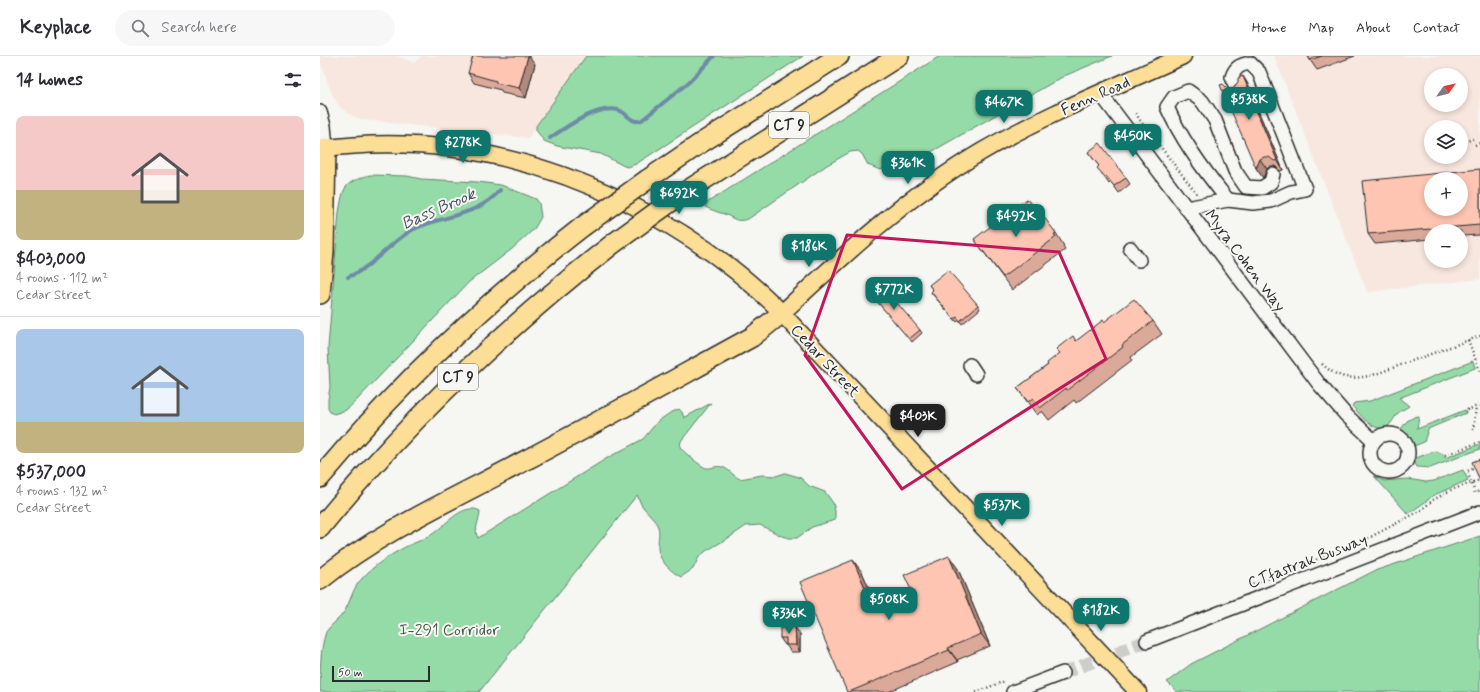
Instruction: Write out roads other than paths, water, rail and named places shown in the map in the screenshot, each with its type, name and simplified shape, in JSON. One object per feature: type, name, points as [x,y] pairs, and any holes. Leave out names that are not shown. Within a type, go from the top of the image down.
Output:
[{"type":"highway","name":"CT 9","points":[[320,478],[386,405],[445,345],[519,278],[582,227],[648,179],[701,143],[839,56]]},
{"type":"highway","name":"CT 9","points":[[320,528],[383,454],[446,388],[529,312],[614,243],[680,195],[899,56]]},
{"type":"highway","points":[[320,294],[324,252],[323,148]]},
{"type":"highway","points":[[320,580],[352,556],[392,531],[752,337],[782,313]]},
{"type":"main road","name":"Fenn Road","points":[[782,313],[829,268],[906,203],[945,175],[999,142],[1063,109],[1183,56]]},
{"type":"main road","name":"Cedar Street","points":[[323,148],[352,145],[392,144],[458,149],[524,162],[562,174],[598,190],[661,220],[706,248],[750,283],[782,313],[1138,692]]},
{"type":"street","points":[[1186,208],[1228,200],[1253,203],[1271,201],[1291,192],[1305,189],[1259,72],[1250,63],[1240,65],[1234,70],[1232,77],[1237,91]]},
{"type":"street","points":[[1228,200],[1191,152],[1174,121],[1168,107],[1174,97],[1188,91],[1202,101],[1214,120],[1234,170],[1246,186],[1262,188],[1271,182],[1272,174]]},
{"type":"street","name":"Myra Cohen Way","points":[[1100,93],[1319,384],[1346,415],[1374,441]]},
{"type":"street","points":[[320,112],[324,126],[323,148]]},
{"type":"street","points":[[1130,248],[1139,260]]},
{"type":"street","name":"CTfastrak Busway","points":[[1147,641],[1480,512]]},
{"type":"street","points":[[1013,692],[1063,673]]},
{"type":"waterway","name":"Bass Brook","points":[[550,138],[582,118],[610,109],[621,111],[632,120],[642,120],[689,82],[714,56]]},
{"type":"waterway","name":"Bass Brook","points":[[348,277],[357,273],[412,230],[435,221],[470,211],[481,206],[500,190]]},
{"type":"tunnel","points":[[1063,673],[1147,641]]},
{"type":"park label","name":"I-291 Corridor","points":[[449,629]]}]
